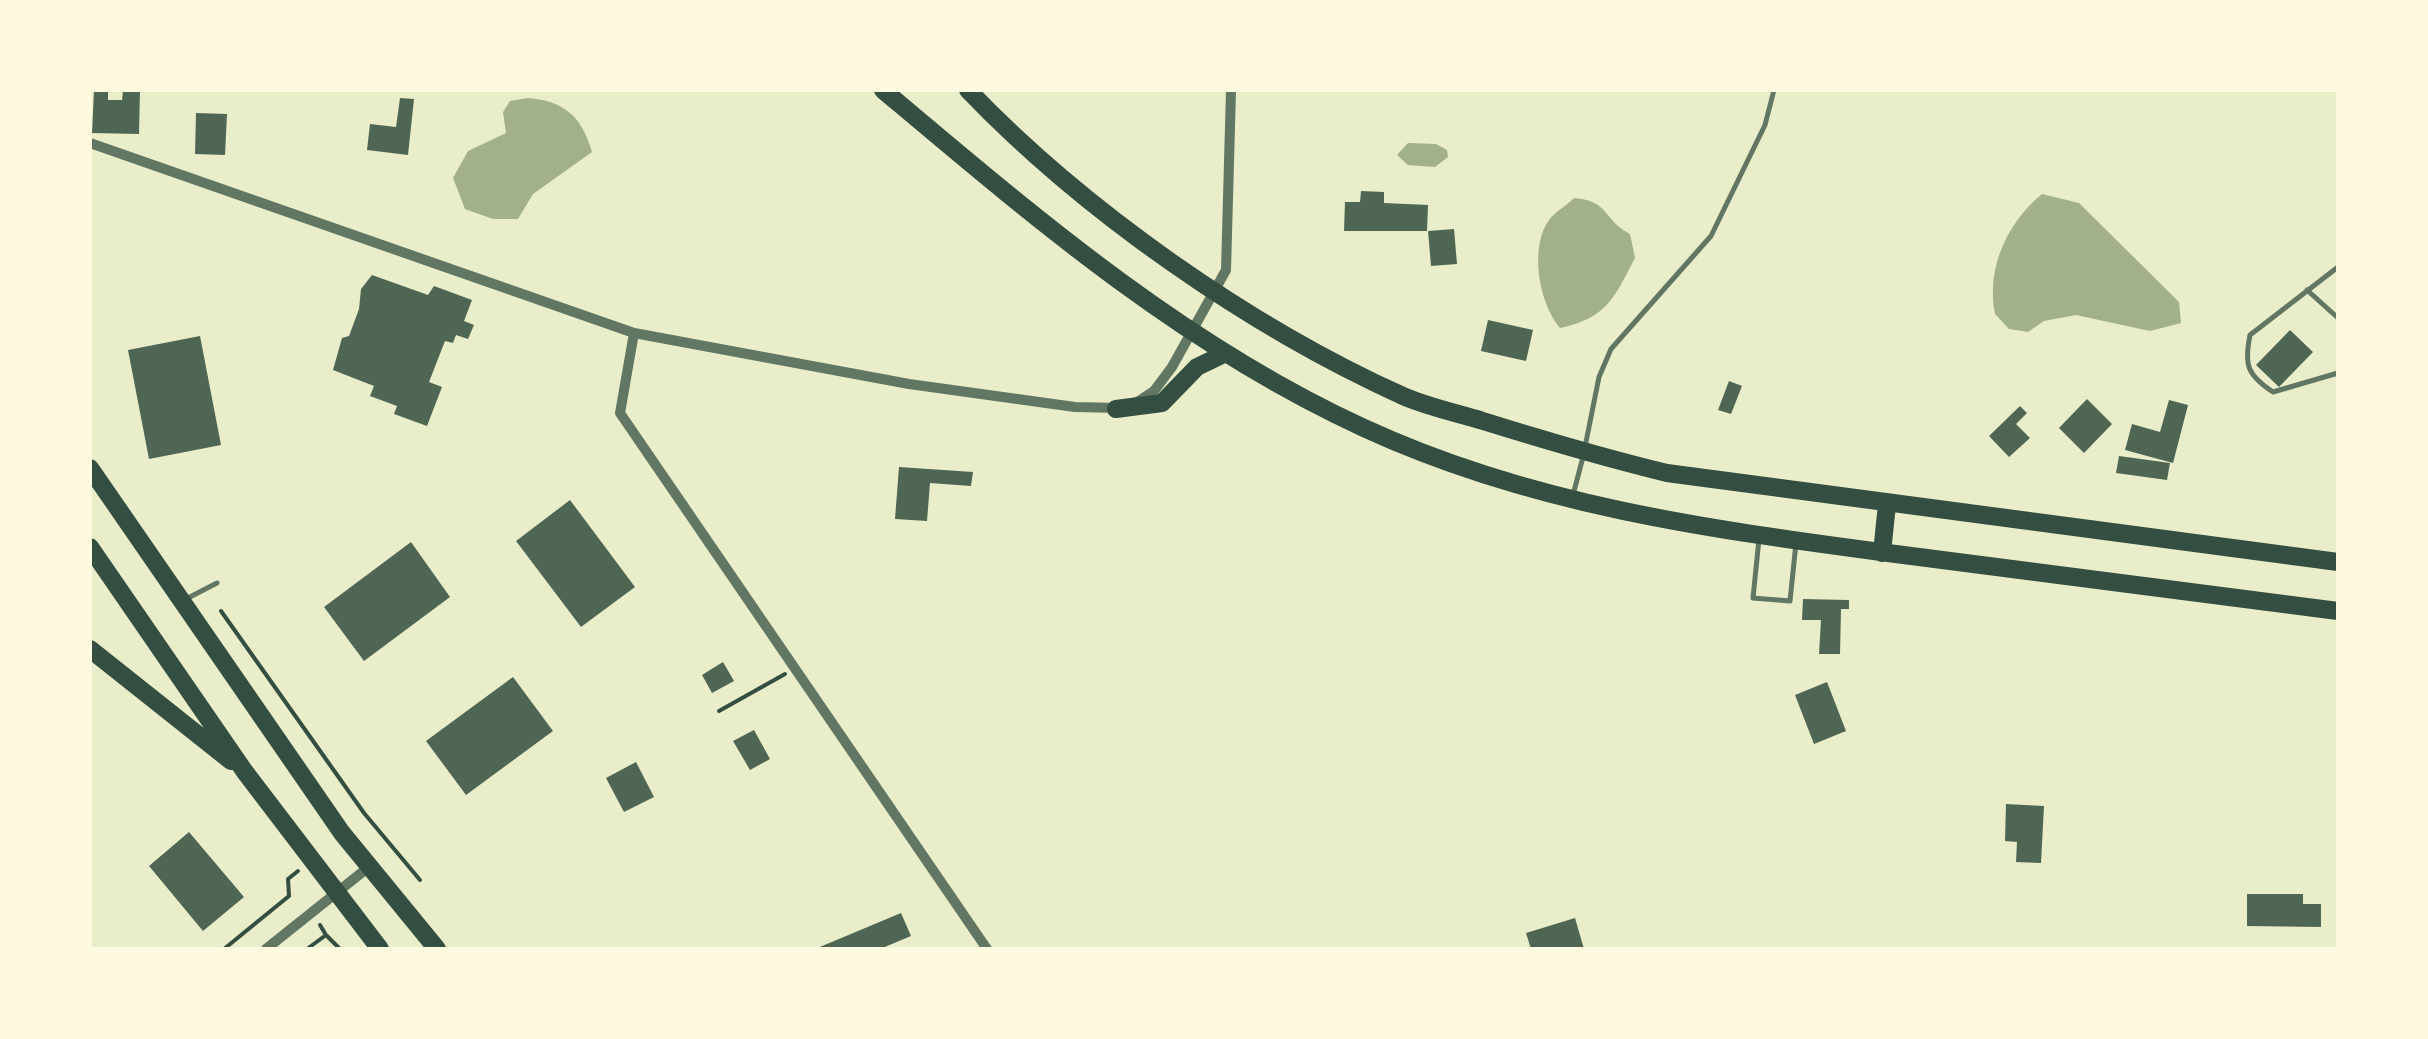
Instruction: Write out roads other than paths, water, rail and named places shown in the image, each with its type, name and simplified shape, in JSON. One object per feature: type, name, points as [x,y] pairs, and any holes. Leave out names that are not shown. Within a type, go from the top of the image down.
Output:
[{"type":"main road","points":[[883,90],[1114,280],[1224,354],[1363,428],[1498,482],[1572,502],[1760,536],[2338,612]]},
{"type":"main road","points":[[968,90],[1028,152],[1082,197],[1309,347],[1406,397],[1584,453],[1667,473],[2338,562]]},
{"type":"main road","points":[[1116,409],[1162,403],[1197,368],[1224,354]]},
{"type":"main road","points":[[91,468],[342,833],[437,949]]},
{"type":"main road","points":[[1882,553],[1886,504]]},
{"type":"main road","points":[[90,547],[245,772],[380,949]]},
{"type":"main road","points":[[90,649],[245,772]]},
{"type":"street","points":[[90,143],[634,333],[909,384],[1116,409],[1154,392],[1194,334],[1218,290],[1230,246],[1231,90]]},
{"type":"street","points":[[634,333],[620,413],[987,949]]},
{"type":"street","points":[[266,949],[370,866]]},
{"type":"lane","points":[[1572,502],[1599,376],[1611,349],[1710,236],[1765,125],[1774,90]]},
{"type":"lane","points":[[2338,267],[2250,335],[2245,363],[2252,378],[2272,392],[2338,373]]},
{"type":"lane","points":[[2307,290],[2338,318]]},
{"type":"lane","points":[[1760,536],[1753,598],[1790,601],[1796,541]]},
{"type":"lane","points":[[182,601],[217,583]]}]
